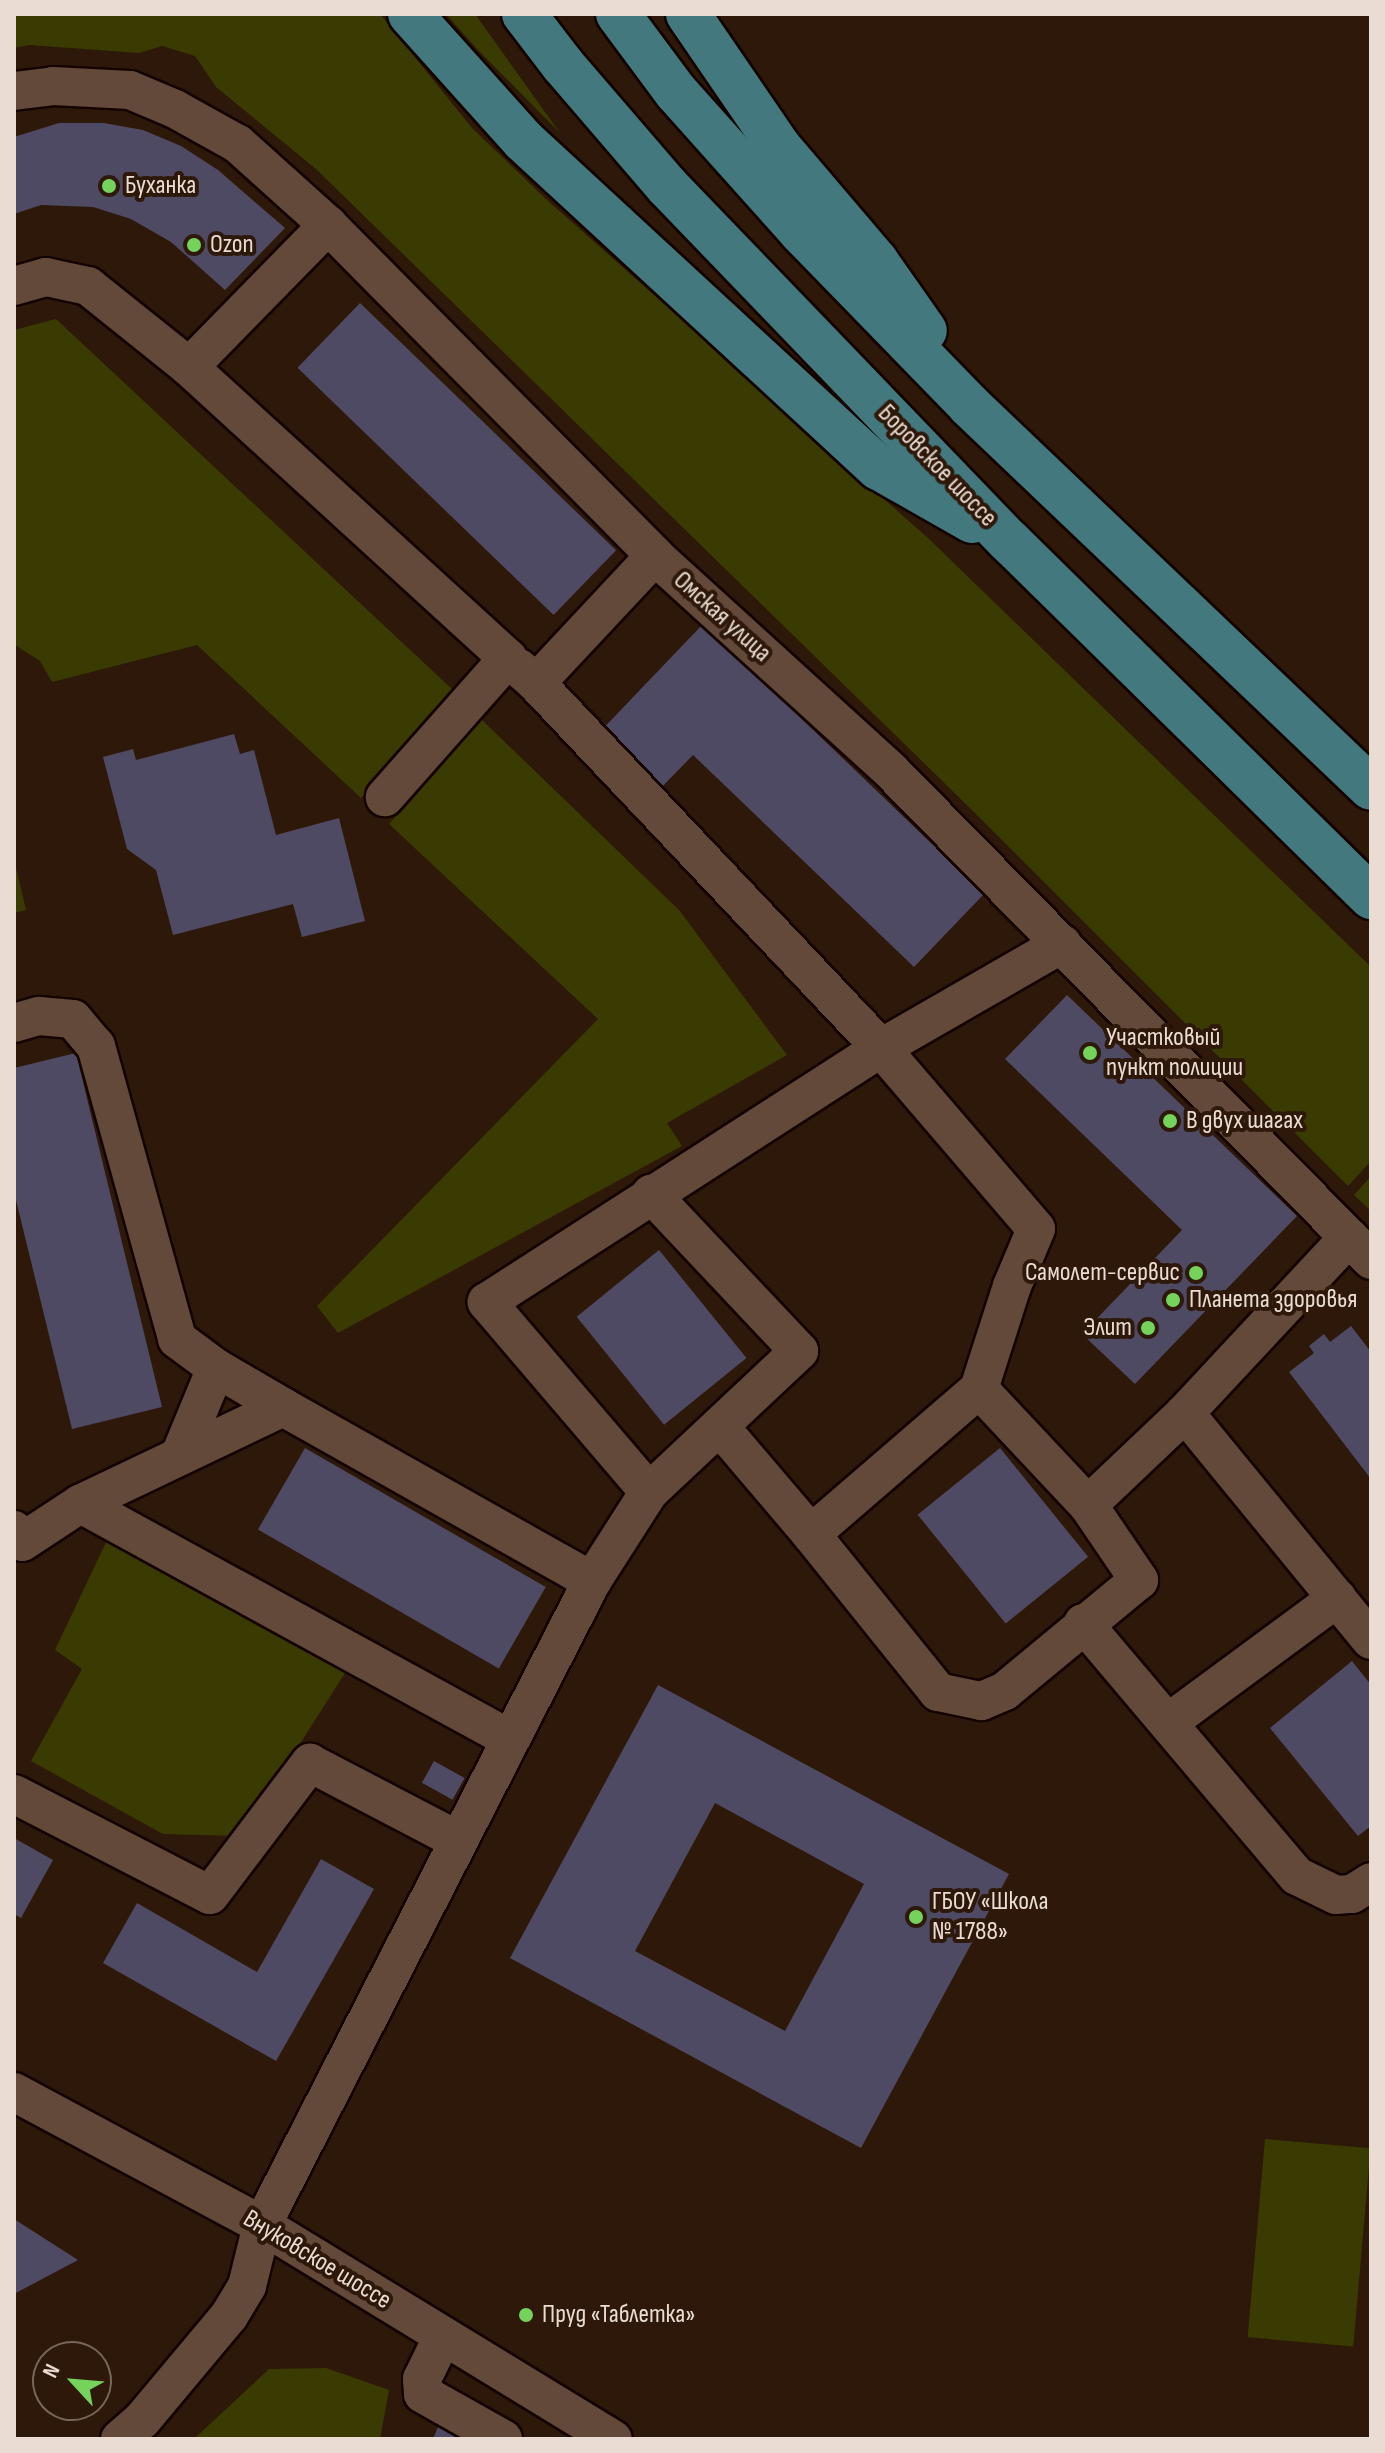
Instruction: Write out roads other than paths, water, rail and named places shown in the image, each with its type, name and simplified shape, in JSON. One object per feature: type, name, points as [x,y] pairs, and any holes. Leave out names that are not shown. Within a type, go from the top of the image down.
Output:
[{"type":"main road","points":[[410,14],[523,140],[879,468],[1009,541]]},
{"type":"main road","name":"Боровское шоссе","points":[[524,14],[563,65],[667,186],[1009,541],[1371,897]]},
{"type":"main road","points":[[618,14],[676,92],[801,232],[969,405],[1371,788]]},
{"type":"main road","points":[[688,14],[779,147],[896,286],[969,405]]},
{"type":"street","name":"Омская улица","points":[[14,91],[53,86],[130,90],[164,104],[238,144],[328,225],[655,556],[891,771],[1360,1249]]},
{"type":"street","points":[[189,367],[328,225]]},
{"type":"street","points":[[14,286],[46,277],[88,286],[189,367],[536,683],[881,1048],[1036,1229],[1012,1286],[979,1389],[811,1534]]},
{"type":"street","points":[[536,683],[655,556]]},
{"type":"street","points":[[385,797],[508,658]]},
{"type":"street","points":[[649,1492],[487,1302],[881,1048],[1062,944]]},
{"type":"street","points":[[14,1023],[39,1016],[73,1019],[96,1046],[177,1339],[216,1368],[592,1581]]},
{"type":"street","points":[[120,2439],[142,2420],[229,2316],[247,2286],[262,2225],[592,1581],[649,1492],[799,1351],[651,1194]]},
{"type":"street","points":[[1088,1505],[1360,1249]]},
{"type":"street","points":[[180,1455],[216,1368]]},
{"type":"street","points":[[720,1427],[938,1692],[981,1701],[1005,1691],[1083,1623],[1139,1580],[1088,1505],[979,1389]]},
{"type":"street","points":[[17,1540],[80,1504],[283,1407]]},
{"type":"street","points":[[1185,1413],[1371,1640]]},
{"type":"street","points":[[80,1504],[510,1739]]},
{"type":"street","points":[[1169,1722],[1337,1598]]},
{"type":"street","points":[[1083,1623],[1297,1876],[1336,1895],[1352,1894],[1371,1882]]},
{"type":"street","points":[[14,1794],[210,1895],[310,1763],[457,1840]]},
{"type":"street","name":"Внуковское шоссе","points":[[14,2092],[262,2225],[603,2436]]},
{"type":"street","points":[[443,2336],[422,2379],[423,2394],[503,2439]]},
{"type":"place","name":"Буханка","points":[[109,186]]},
{"type":"place","name":"Ozon","points":[[194,245]]},
{"type":"place","name":"Участковый пункт полиции","points":[[1090,1053]]},
{"type":"place","name":"В двух шагах","points":[[1170,1121]]},
{"type":"place","name":"Самолет-сервис","points":[[1196,1273]]},
{"type":"place","name":"Планета здоровья","points":[[1173,1300]]},
{"type":"place","name":"Элит","points":[[1148,1328]]},
{"type":"place","name":"ГБОУ «Школа № 1788»","points":[[916,1917]]},
{"type":"place","name":"Пруд «Таблетка»","points":[[526,2315]]}]
